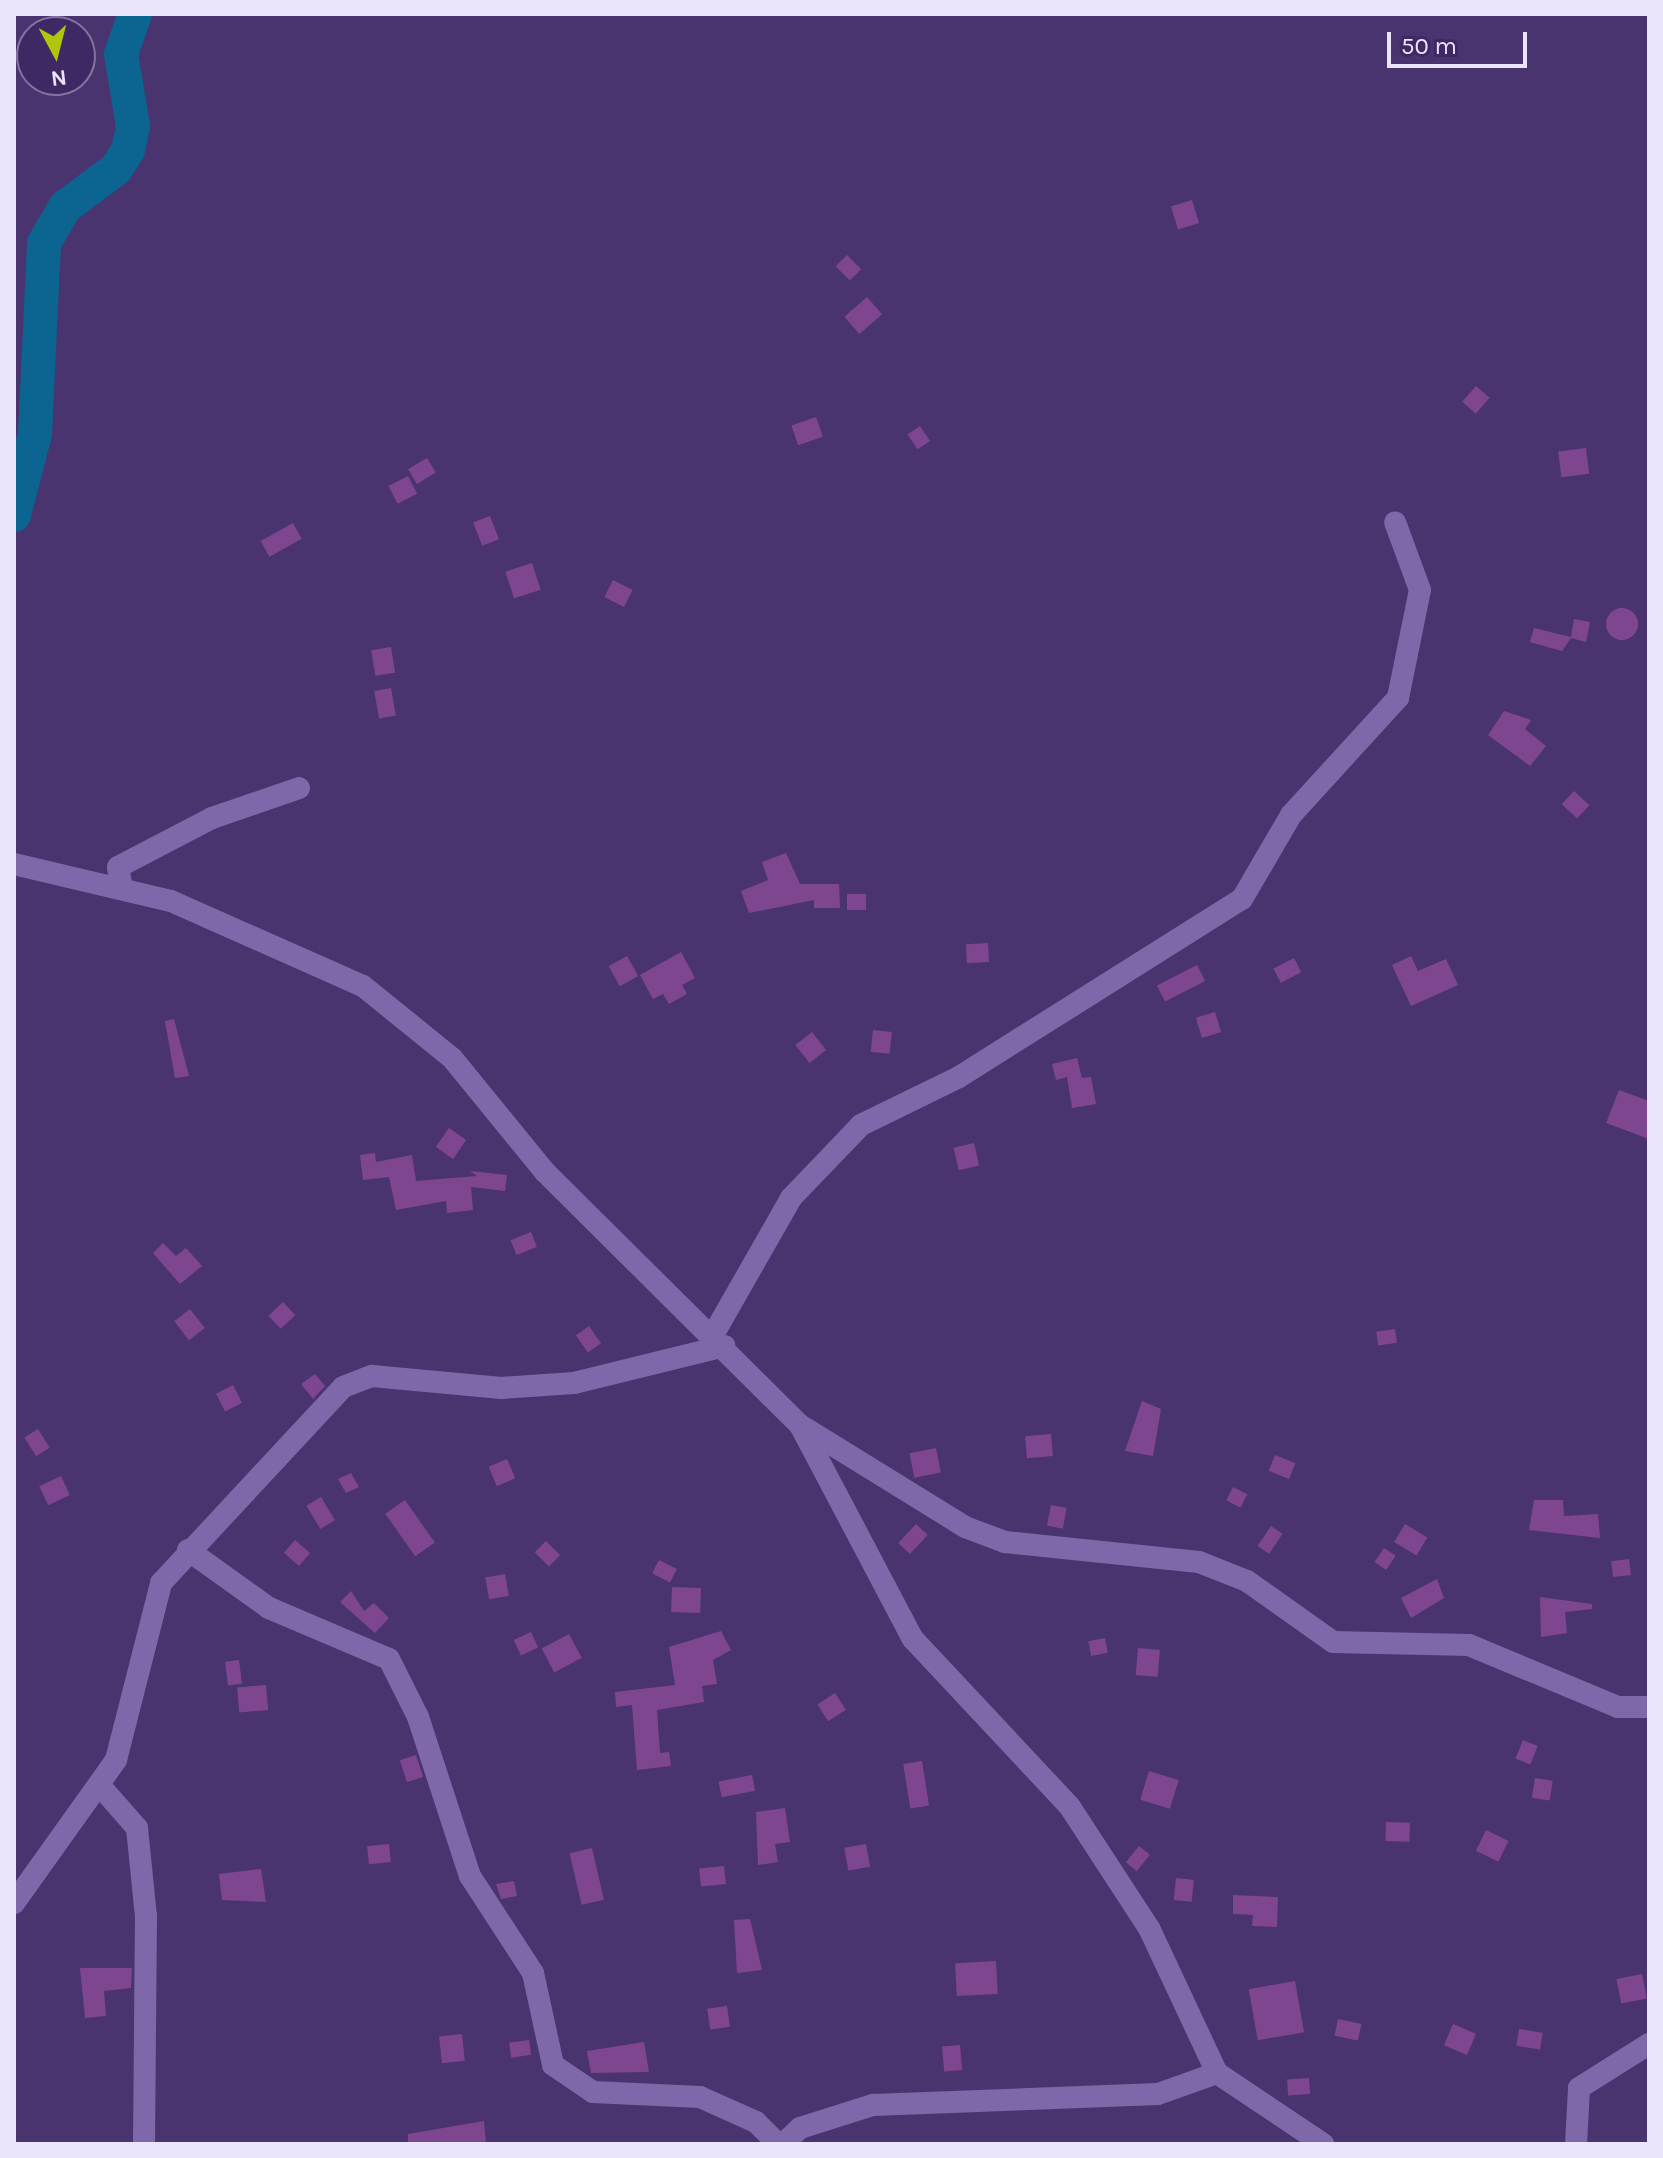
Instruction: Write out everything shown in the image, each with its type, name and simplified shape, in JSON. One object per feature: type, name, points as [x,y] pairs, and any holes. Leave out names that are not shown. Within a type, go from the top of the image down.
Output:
[{"type":"street","points":[[14,1903],[56,1836],[101,1787],[128,1733],[151,1607],[188,1550],[323,1405],[357,1379],[501,1388],[574,1383],[719,1340],[791,1198],[861,1125],[959,1077],[1242,899],[1291,815],[1398,698],[1420,590],[1395,522]]},
{"type":"street","points":[[122,888],[118,867],[212,818],[299,788]]},
{"type":"street","points":[[14,864],[171,901],[363,986],[404,1014],[452,1058],[545,1172],[719,1340],[800,1425],[965,1527],[1005,1542],[1199,1562],[1247,1581],[1333,1642],[1469,1645],[1618,1707],[1649,1707]]},
{"type":"street","points":[[800,1425],[913,1639],[1070,1807],[1149,1928],[1217,2073],[1323,2144]]},
{"type":"street","points":[[188,1550],[269,1608],[389,1659],[418,1717],[470,1876],[533,1973],[553,2065],[593,2092],[700,2097],[756,2122],[781,2144],[800,2128],[873,2105],[1158,2094],[1217,2073]]},
{"type":"street","points":[[101,1787],[137,1828],[146,1916],[144,2144]]},
{"type":"street","points":[[1576,2144],[1579,2088],[1649,2044]]},
{"type":"building","points":[[1192,200],[1199,223],[1178,229],[1171,206]]},
{"type":"building","points":[[847,255],[861,269],[850,280],[836,266]]},
{"type":"building","points":[[867,297],[882,314],[859,334],[844,317]]},
{"type":"building","points":[[1476,386],[1490,398],[1476,414],[1462,402]]},
{"type":"building","points":[[816,417],[823,437],[798,445],[791,425]]},
{"type":"building","points":[[920,426],[930,441],[918,449],[908,434]]},
{"type":"building","points":[[1586,448],[1589,474],[1561,477],[1558,451]]},
{"type":"building","points":[[427,458],[436,473],[417,484],[408,469]]},
{"type":"building","points":[[408,476],[417,494],[397,504],[388,486]]},
{"type":"building","points":[[490,516],[499,539],[482,546],[473,522]]},
{"type":"building","points":[[293,523],[302,539],[269,557],[261,541]]},
{"type":"building","points":[[532,563],[541,590],[514,598],[505,572]]},
{"type":"building","points":[[613,580],[633,590],[624,607],[604,597]]},
{"type":"building","points":[[1622,608],[1633,613],[1638,624],[1633,635],[1622,640],[1611,635],[1606,624],[1611,613]]},
{"type":"building","points":[[1574,619],[1590,622],[1586,642],[1571,638],[1562,651],[1530,642],[1534,628],[1571,637]]},
{"type":"building","points":[[391,647],[395,673],[375,676],[371,650]]},
{"type":"building","points":[[391,688],[396,716],[379,719],[374,691]]},
{"type":"building","points":[[1504,711],[1531,720],[1525,729],[1546,746],[1530,766],[1488,735]]},
{"type":"building","points":[[1574,791],[1589,805],[1577,818],[1562,804]]},
{"type":"building","points":[[786,853],[800,884],[839,884],[840,908],[814,908],[814,900],[749,913],[741,891],[768,880],[762,862]]},
{"type":"building","points":[[847,894],[866,894],[866,910],[847,910]]},
{"type":"building","points":[[988,943],[989,962],[967,963],[966,944]]},
{"type":"building","points":[[681,952],[695,978],[682,985],[687,994],[669,1004],[663,994],[653,999],[640,975]]},
{"type":"building","points":[[627,956],[638,976],[620,986],[609,966]]},
{"type":"building","points":[[1411,956],[1418,971],[1446,959],[1458,985],[1411,1006],[1392,965]]},
{"type":"building","points":[[1294,958],[1301,972],[1281,983],[1274,968]]},
{"type":"building","points":[[1197,965],[1205,981],[1165,1001],[1157,985]]},
{"type":"building","points":[[1215,1012],[1221,1032],[1202,1038],[1196,1018]]},
{"type":"building","points":[[174,1019],[189,1076],[175,1078],[165,1021]]},
{"type":"building","points":[[873,1030],[892,1032],[890,1054],[871,1052]]},
{"type":"building","points":[[812,1032],[826,1050],[810,1063],[795,1045]]},
{"type":"building","points":[[1077,1058],[1082,1078],[1091,1077],[1096,1104],[1072,1108],[1067,1077],[1056,1080],[1052,1064]]},
{"type":"building","points":[[1619,1090],[1649,1101],[1649,1139],[1606,1123]]},
{"type":"building","points":[[449,1128],[466,1140],[453,1159],[436,1147]]},
{"type":"building","points":[[974,1143],[979,1165],[959,1170],[954,1148]]},
{"type":"building","points":[[375,1153],[376,1162],[412,1155],[416,1181],[477,1176],[470,1171],[507,1175],[505,1191],[471,1187],[473,1210],[447,1213],[446,1201],[396,1210],[389,1177],[363,1180],[360,1155]]},
{"type":"building","points":[[531,1232],[537,1247],[517,1255],[511,1240]]},
{"type":"building","points":[[163,1243],[176,1256],[186,1248],[202,1266],[180,1284],[153,1253]]},
{"type":"building","points":[[283,1302],[295,1315],[281,1329],[268,1316]]},
{"type":"building","points":[[190,1309],[205,1328],[189,1340],[174,1321]]},
{"type":"building","points":[[589,1326],[601,1343],[588,1352],[576,1335]]},
{"type":"building","points":[[1395,1329],[1397,1343],[1378,1346],[1376,1332]]},
{"type":"building","points":[[315,1374],[325,1386],[313,1399],[301,1384]]},
{"type":"building","points":[[233,1385],[242,1403],[225,1411],[216,1394]]},
{"type":"building","points":[[1142,1401],[1161,1409],[1153,1456],[1125,1451]]},
{"type":"building","points":[[38,1429],[50,1448],[36,1456],[24,1437]]},
{"type":"building","points":[[1051,1434],[1053,1456],[1027,1458],[1025,1436]]},
{"type":"building","points":[[936,1448],[941,1473],[914,1478],[909,1453]]},
{"type":"building","points":[[1275,1455],[1295,1463],[1289,1479],[1269,1471]]},
{"type":"building","points":[[507,1459],[515,1478],[497,1486],[489,1467]]},
{"type":"building","points":[[351,1473],[359,1487],[346,1493],[338,1479]]},
{"type":"building","points":[[61,1476],[70,1495],[48,1505],[39,1486]]},
{"type":"building","points":[[1233,1487],[1247,1494],[1240,1508],[1226,1500]]},
{"type":"building","points":[[321,1497],[335,1520],[320,1529],[306,1506]]},
{"type":"building","points":[[405,1500],[435,1543],[415,1556],[385,1514]]},
{"type":"building","points":[[1534,1500],[1563,1500],[1564,1516],[1598,1514],[1600,1538],[1529,1530]]},
{"type":"building","points":[[1051,1505],[1067,1508],[1063,1529],[1047,1526]]},
{"type":"building","points":[[916,1524],[928,1535],[910,1554],[898,1543]]},
{"type":"building","points":[[1405,1524],[1427,1537],[1416,1555],[1394,1542]]},
{"type":"building","points":[[1271,1526],[1283,1534],[1269,1554],[1258,1546]]},
{"type":"building","points":[[295,1540],[310,1553],[299,1566],[284,1553]]},
{"type":"building","points":[[546,1541],[560,1555],[549,1566],[535,1552]]},
{"type":"building","points":[[1384,1548],[1396,1556],[1386,1570],[1374,1562]]},
{"type":"building","points":[[1629,1559],[1631,1575],[1613,1577],[1611,1561]]},
{"type":"building","points":[[659,1560],[677,1569],[670,1582],[652,1573]]},
{"type":"building","points":[[505,1574],[509,1596],[489,1599],[485,1577]]},
{"type":"building","points":[[1437,1579],[1444,1598],[1411,1618],[1401,1598]]},
{"type":"building","points":[[672,1587],[701,1588],[700,1613],[671,1612]]},
{"type":"building","points":[[351,1591],[364,1611],[374,1603],[389,1618],[375,1633],[340,1602]]},
{"type":"building","points":[[1540,1597],[1592,1604],[1592,1609],[1565,1612],[1567,1633],[1541,1637]]},
{"type":"building","points":[[721,1631],[731,1650],[713,1660],[717,1684],[702,1686],[704,1702],[657,1710],[660,1753],[669,1752],[671,1766],[637,1770],[632,1705],[616,1707],[615,1692],[675,1685],[669,1647]]},
{"type":"building","points":[[531,1632],[538,1647],[521,1655],[514,1640]]},
{"type":"building","points":[[569,1634],[582,1658],[554,1672],[542,1649]]},
{"type":"building","points":[[1105,1638],[1108,1653],[1091,1656],[1088,1641]]},
{"type":"building","points":[[1138,1648],[1160,1650],[1158,1677],[1136,1675]]},
{"type":"building","points":[[239,1660],[242,1684],[228,1686],[225,1662]]},
{"type":"building","points":[[266,1685],[268,1710],[239,1712],[237,1688]]},
{"type":"building","points":[[835,1693],[846,1710],[828,1721],[817,1704]]},
{"type":"building","points":[[1523,1740],[1538,1746],[1530,1765],[1516,1759]]},
{"type":"building","points":[[416,1755],[423,1777],[407,1782],[400,1760]]},
{"type":"building","points":[[922,1761],[929,1805],[910,1808],[903,1764]]},
{"type":"building","points":[[1149,1771],[1179,1780],[1170,1809],[1140,1800]]},
{"type":"building","points":[[752,1775],[755,1791],[722,1797],[719,1781]]},
{"type":"building","points":[[1535,1778],[1553,1781],[1550,1801],[1532,1798]]},
{"type":"building","points":[[785,1808],[790,1842],[775,1844],[778,1862],[758,1865],[756,1812]]},
{"type":"building","points":[[1386,1822],[1410,1823],[1409,1842],[1385,1841]]},
{"type":"building","points":[[1486,1830],[1508,1841],[1498,1862],[1476,1851]]},
{"type":"building","points":[[389,1844],[391,1862],[369,1864],[367,1846]]},
{"type":"building","points":[[866,1844],[870,1867],[848,1870],[844,1848]]},
{"type":"building","points":[[1139,1846],[1150,1855],[1137,1871],[1126,1862]]},
{"type":"building","points":[[592,1848],[604,1900],[582,1905],[570,1853]]},
{"type":"building","points":[[724,1866],[726,1884],[701,1887],[699,1869]]},
{"type":"building","points":[[261,1869],[266,1902],[222,1900],[219,1874]]},
{"type":"building","points":[[1176,1878],[1194,1880],[1192,1902],[1174,1900]]},
{"type":"building","points":[[514,1881],[517,1896],[501,1899],[496,1884]]},
{"type":"building","points":[[1233,1895],[1278,1897],[1277,1927],[1252,1926],[1253,1915],[1233,1914]]},
{"type":"building","points":[[750,1919],[762,1970],[737,1973],[734,1920]]},
{"type":"building","points":[[996,1961],[998,1994],[957,1996],[955,1963]]},
{"type":"building","points":[[80,1968],[132,1968],[131,1988],[104,1991],[106,2016],[85,2018]]},
{"type":"building","points":[[1642,1974],[1647,1999],[1621,2004],[1616,1979]]},
{"type":"building","points":[[1295,1981],[1304,2032],[1258,2040],[1249,1989]]},
{"type":"building","points":[[727,2006],[730,2027],[710,2030],[707,2009]]},
{"type":"building","points":[[1338,2019],[1361,2024],[1358,2041],[1334,2036]]},
{"type":"building","points":[[1453,2024],[1476,2034],[1467,2055],[1444,2045]]},
{"type":"building","points":[[1519,2029],[1543,2033],[1540,2050],[1516,2046]]},
{"type":"building","points":[[462,2034],[465,2061],[442,2063],[439,2036]]},
{"type":"building","points":[[529,2040],[531,2055],[511,2058],[509,2043]]},
{"type":"building","points":[[644,2042],[649,2072],[591,2073],[587,2051]]},
{"type":"building","points":[[960,2045],[962,2070],[944,2071],[942,2047]]},
{"type":"building","points":[[1309,2078],[1310,2094],[1288,2095],[1287,2080]]},
{"type":"building","points":[[484,2121],[486,2144],[408,2144],[408,2134]]},
{"type":"waterway","points":[[14,515],[35,434],[44,243],[65,207],[116,169],[128,150],[133,126],[121,54],[135,14]]}]
